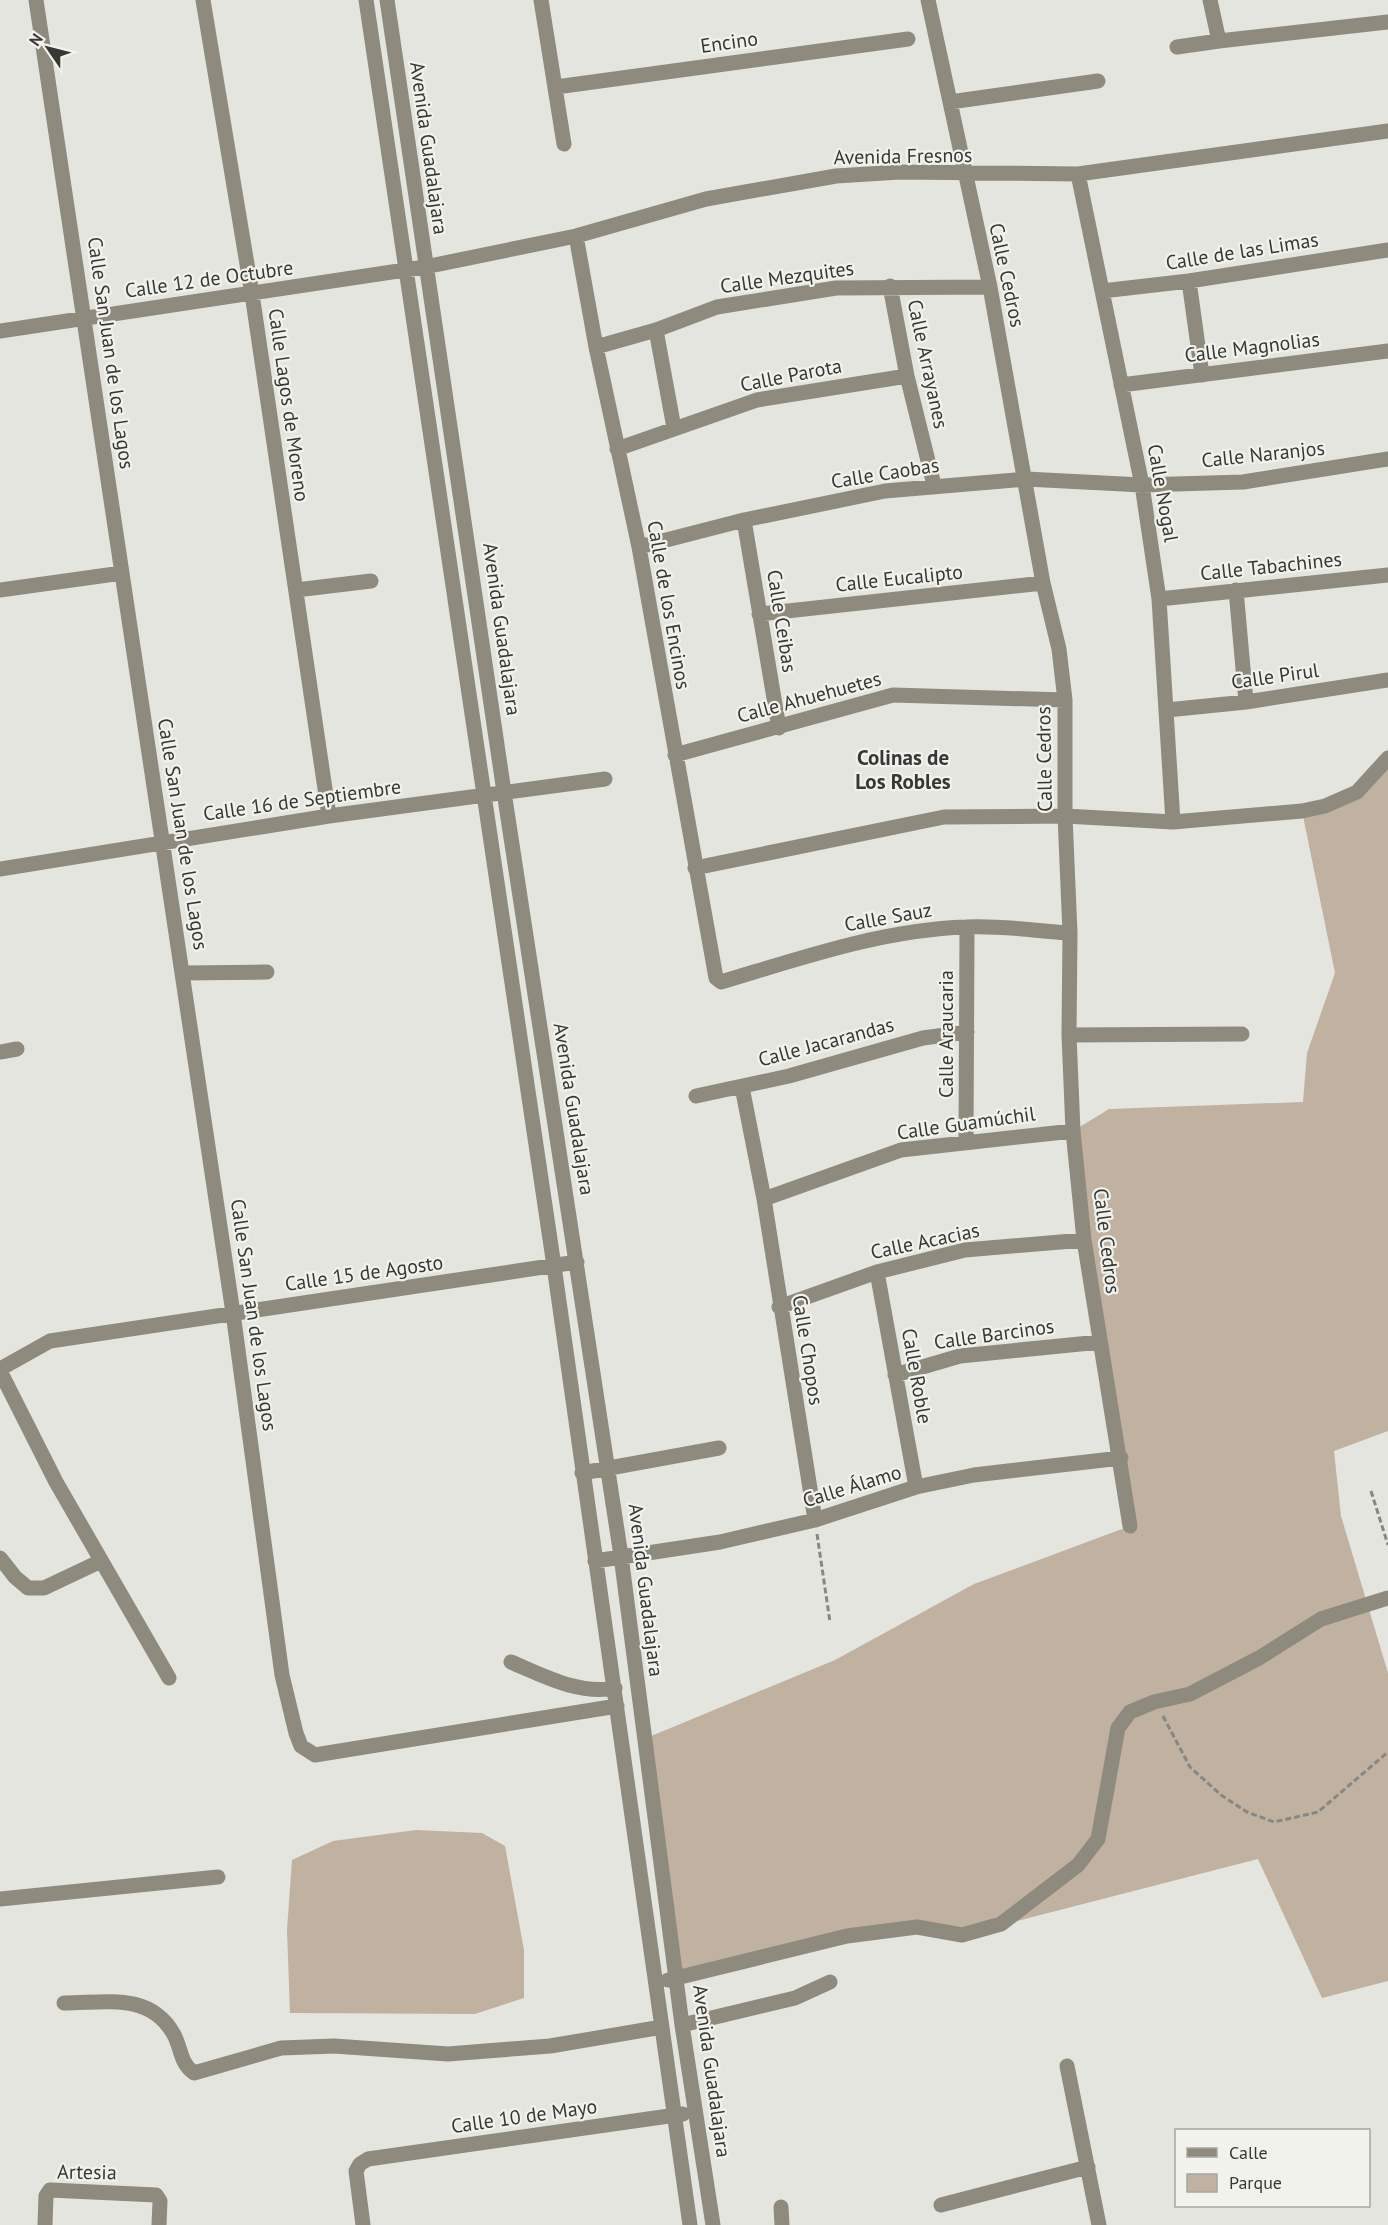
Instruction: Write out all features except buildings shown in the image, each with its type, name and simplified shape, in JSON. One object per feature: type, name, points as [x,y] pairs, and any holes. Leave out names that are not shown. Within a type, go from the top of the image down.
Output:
[{"type":"street","name":"Calle San Juan de los Lagos","points":[[36,0],[86,318],[233,1313],[282,1675],[301,1746],[315,1755],[617,1706]]},
{"type":"street","name":"Calle Lagos de Moreno","points":[[203,0],[252,294],[329,816]]},
{"type":"street","name":"Avenida Guadalajara","points":[[366,0],[507,964],[554,1266],[690,2225]]},
{"type":"street","name":"Avenida Guadalajara","points":[[387,0],[425,267],[468,535],[504,792],[621,1556],[682,2025],[713,2225]]},
{"type":"street","points":[[541,0],[564,144]]},
{"type":"street","name":"Calle Cedros","points":[[928,0],[963,175],[990,287],[1043,583],[1059,649],[1065,700],[1065,816],[1070,933],[1069,1035],[1073,1131],[1084,1240],[1121,1458],[1130,1526]]},
{"type":"street","points":[[1210,0],[1219,41]]},
{"type":"street","points":[[1176,47],[1388,22]]},
{"type":"street","name":"Encino","points":[[556,87],[908,39]]},
{"type":"street","points":[[950,102],[1098,81]]},
{"type":"street","name":"Avenida Fresnos","points":[[425,267],[576,236],[706,199],[836,176],[900,172],[963,175],[1078,174],[1388,131]]},
{"type":"street","name":"Calle Nogal","points":[[1078,174],[1142,485],[1158,599],[1173,822]]},
{"type":"street","name":"Calle de los Encinos","points":[[576,236],[596,347],[639,547],[695,868],[718,981]]},
{"type":"street","name":"Calle de las Limas","points":[[1102,291],[1189,281],[1388,250]]},
{"type":"street","name":"Calle 12 de Octubre","points":[[0,331],[425,267]]},
{"type":"street","points":[[1189,281],[1202,375]]},
{"type":"street","name":"Calle Arrayanes","points":[[890,286],[907,376],[934,485]]},
{"type":"street","name":"Calle Mezquites","points":[[596,347],[656,330],[717,307],[836,288],[990,287]]},
{"type":"street","points":[[656,330],[674,428]]},
{"type":"street","name":"Calle Magnolias","points":[[1121,385],[1388,351]]},
{"type":"street","name":"Calle Parota","points":[[617,449],[757,400],[907,376]]},
{"type":"street","name":"Calle Naranjos","points":[[1142,485],[1243,482],[1388,459]]},
{"type":"street","name":"Calle Caobas","points":[[639,547],[744,520],[885,490],[1026,479],[1142,485]]},
{"type":"street","name":"Calle Ceibas","points":[[744,520],[779,728]]},
{"type":"street","points":[[0,590],[122,573]]},
{"type":"street","name":"Calle Tabachines","points":[[1158,599],[1388,575]]},
{"type":"street","points":[[296,590],[371,580]]},
{"type":"street","name":"Calle Eucalipto","points":[[759,614],[1043,583]]},
{"type":"street","points":[[1236,590],[1246,702]]},
{"type":"street","name":"Calle Pirul","points":[[1167,710],[1246,702],[1388,680]]},
{"type":"street","name":"Calle Ahuehuetes","points":[[675,755],[893,695],[1065,700]]},
{"type":"street","points":[[695,868],[927,819],[960,815],[1065,816],[1173,822],[1274,815],[1325,806],[1357,792],[1388,758]]},
{"type":"street","name":"Calle 16 de Septiembre","points":[[0,869],[329,816],[605,779]]},
{"type":"street","name":"Calle Sauz","points":[[718,981],[869,939],[967,927],[1070,933]]},
{"type":"street","name":"Calle Araucaria","points":[[966,1142],[967,927]]},
{"type":"street","points":[[507,964],[530,962]]},
{"type":"street","points":[[183,973],[267,972]]},
{"type":"street","name":"Calle Jacarandas","points":[[696,1096],[742,1087],[922,1038],[967,1032]]},
{"type":"street","points":[[1069,1035],[1242,1034]]},
{"type":"street","points":[[0,1052],[17,1049]]},
{"type":"street","name":"Calle Chopos","points":[[742,1087],[764,1198],[779,1307],[815,1520]]},
{"type":"street","points":[[531,1115],[554,1112]]},
{"type":"street","name":"Calle Guamúchil","points":[[764,1198],[902,1150],[1073,1131]]},
{"type":"street","name":"Calle Acacias","points":[[779,1307],[877,1272],[965,1250],[1084,1240]]},
{"type":"street","name":"Calle 15 de Agosto","points":[[0,1370],[50,1341],[577,1262]]},
{"type":"street","name":"Calle Roble","points":[[877,1272],[916,1488]]},
{"type":"street","name":"Calle Barcinos","points":[[895,1375],[960,1356],[1101,1342]]},
{"type":"street","points":[[0,1370],[56,1482],[169,1678]]},
{"type":"street","points":[[575,1416],[600,1414]]},
{"type":"street","points":[[582,1473],[718,1448]]},
{"type":"street","name":"Calle Álamo","points":[[596,1561],[720,1542],[815,1520],[916,1488],[1002,1471],[1121,1458]]},
{"type":"street","points":[[0,1558],[15,1577],[28,1588],[44,1588],[101,1561]]},
{"type":"street","points":[[656,1982],[847,1936],[916,1927],[962,1935],[1001,1924],[1078,1865],[1098,1839],[1118,1728],[1130,1712],[1154,1702],[1190,1694],[1259,1658],[1321,1619],[1388,1598]]},
{"type":"street","points":[[511,1662],[562,1684],[601,1691],[615,1688]]},
{"type":"street","points":[[0,1899],[218,1877]]},
{"type":"street","points":[[682,2025],[795,1998],[830,1982]]},
{"type":"street","points":[[64,2003],[138,2003],[159,2015],[174,2034],[184,2066],[194,2073],[281,2048],[334,2046],[448,2054],[550,2046],[662,2026]]},
{"type":"street","points":[[1067,2066],[1099,2225]]},
{"type":"street","name":"Calle 10 de Mayo","points":[[363,2225],[356,2171],[360,2164],[368,2159],[694,2112]]},
{"type":"street","points":[[941,2205],[1088,2167]]},
{"type":"street","name":"Artesia","points":[[45,2225],[46,2196],[50,2190],[156,2195],[159,2198],[159,2225]]},
{"type":"street","points":[[782,2207],[782,2225]]},
{"type":"path","points":[[1371,1491],[1388,1545]]},
{"type":"path","points":[[815,1520],[830,1622]]},
{"type":"path","points":[[1154,1702],[1190,1767],[1221,1796],[1247,1812],[1275,1822],[1318,1812],[1388,1752]]},
{"type":"green space","points":[[1388,753],[1388,1431],[1334,1451],[1341,1516],[1388,1673],[1388,1981],[1322,1998],[1258,1859],[962,1935],[917,1927],[677,1978],[644,1739],[835,1660],[974,1584],[1130,1526],[1073,1131],[1109,1109],[1303,1102],[1307,1053],[1335,973],[1302,811],[1345,799]]},
{"type":"green space","points":[[416,1830],[482,1833],[505,1846],[524,1950],[524,1998],[475,2014],[290,2013],[287,1930],[292,1860],[333,1841]]},
{"type":"district","name":"Colinas de Los Robles","points":[[903,770]]}]
